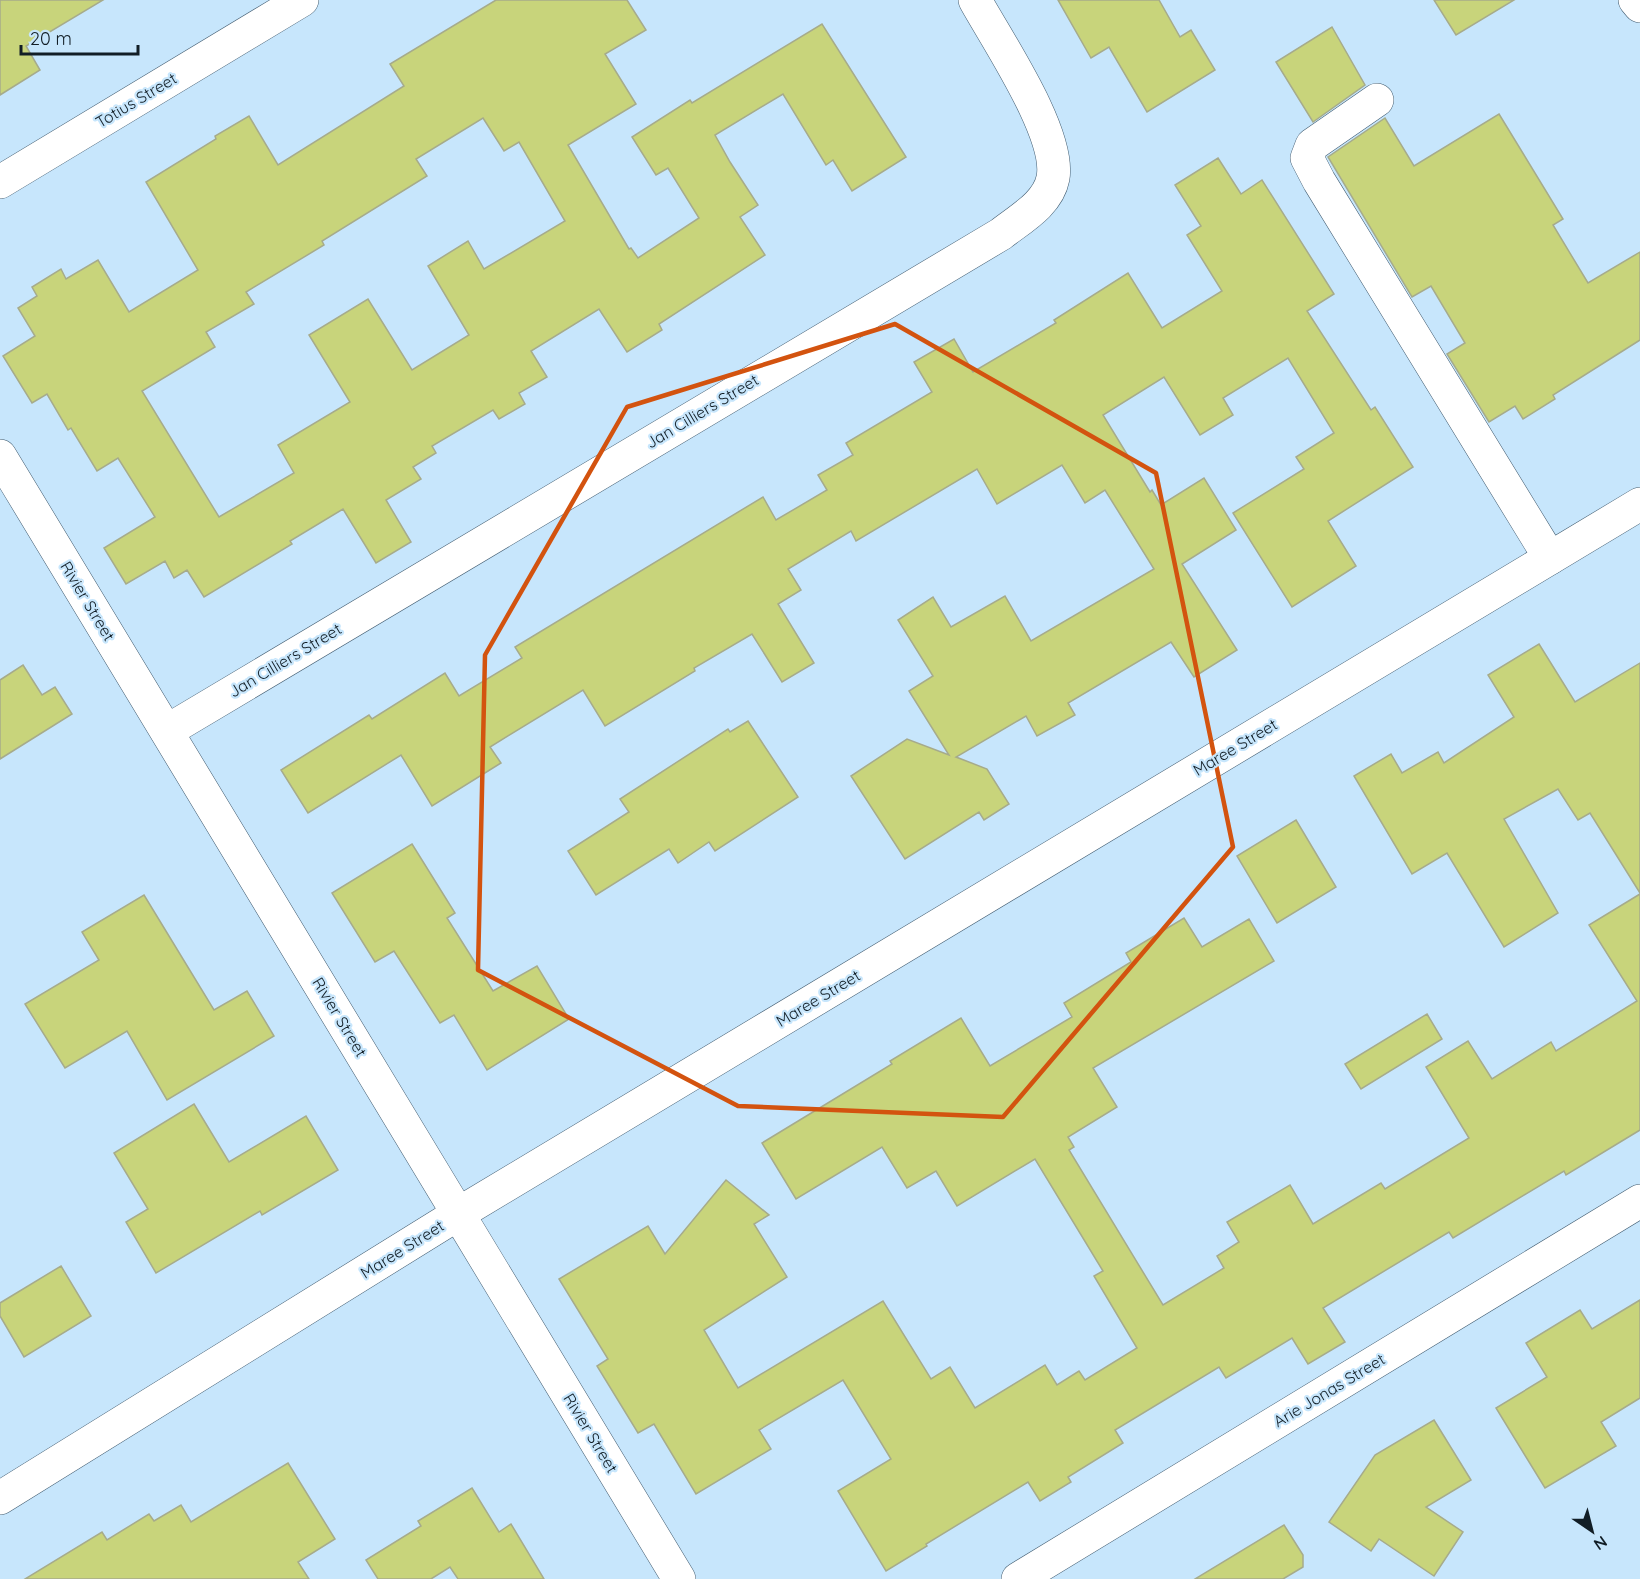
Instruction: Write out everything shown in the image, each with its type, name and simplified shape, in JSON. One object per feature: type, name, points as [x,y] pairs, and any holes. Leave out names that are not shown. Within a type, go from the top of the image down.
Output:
[{"type":"street","name":"Totius Street","points":[[0,182],[302,0]]},
{"type":"street","name":"Jan Cilliers Street","points":[[167,731],[1001,234],[1040,204],[1053,179],[1053,155],[1046,132],[1037,109],[975,0]]},
{"type":"street","points":[[1635,0],[1640,6]]},
{"type":"street","points":[[1377,100],[1312,145],[1307,158],[1550,558]]},
{"type":"street","name":"Rivier Street","points":[[0,456],[679,1579]]},
{"type":"street","name":"Maree Street","points":[[0,1498],[458,1214],[1640,504]]},
{"type":"street","name":"Arie Jonas Street","points":[[1018,1579],[1640,1201]]},
{"type":"highlighted area","points":[[895,324],[1156,473],[1233,847],[1003,1117],[738,1106],[478,970],[485,655],[627,407]]},
{"type":"building","points":[[0,0],[103,0],[26,46],[40,70],[0,95]]},
{"type":"building","points":[[496,0],[627,0],[646,30],[605,54],[636,104],[568,145],[629,249],[631,248],[638,258],[699,218],[668,168],[656,175],[632,137],[690,100],[692,103],[822,24],[906,157],[852,191],[833,160],[826,165],[783,94],[715,135],[758,205],[740,217],[765,255],[659,324],[662,330],[627,352],[599,309],[531,351],[547,377],[519,393],[525,404],[499,419],[493,410],[432,446],[436,453],[413,467],[421,479],[386,500],[411,542],[376,563],[343,509],[290,541],[292,544],[204,597],[187,570],[174,578],[165,561],[126,584],[104,548],[155,517],[118,458],[97,471],[71,428],[68,430],[47,394],[32,403],[3,356],[35,336],[18,308],[37,296],[32,287],[61,269],[66,279],[98,260],[129,312],[198,270],[146,182],[249,116],[278,165],[404,86],[390,64]],"holes":[[[483,118],[504,151],[519,142],[565,221],[484,269],[468,241],[428,266],[469,335],[412,370],[368,299],[309,335],[350,402],[278,445],[294,473],[219,517],[142,391],[215,347],[206,332],[254,304],[246,292],[324,245],[322,241],[427,176],[416,159]]]},
{"type":"building","points":[[1058,0],[1159,0],[1180,37],[1191,30],[1215,70],[1147,112],[1109,47],[1091,58]]},
{"type":"building","points":[[1434,0],[1514,0],[1456,35]]},
{"type":"building","points":[[1332,27],[1365,85],[1313,122],[1276,62]]},
{"type":"building","points":[[1499,114],[1563,219],[1553,225],[1588,283],[1640,252],[1640,340],[1553,395],[1555,399],[1523,419],[1515,406],[1489,422],[1447,354],[1465,343],[1431,286],[1412,297],[1328,157],[1385,118],[1414,166]]},
{"type":"building","points":[[1218,158],[1241,194],[1262,180],[1334,294],[1307,311],[1371,410],[1375,407],[1413,467],[1328,521],[1356,566],[1292,607],[1233,513],[1304,469],[1296,457],[1334,433],[1288,358],[1223,398],[1233,415],[1200,435],[1164,377],[1103,415],[1150,492],[1152,490],[1161,505],[1204,478],[1236,530],[1182,564],[1237,650],[1194,677],[1171,642],[1068,703],[1075,715],[1037,736],[1026,716],[956,757],[987,769],[1009,804],[984,820],[979,812],[905,859],[851,776],[907,739],[949,755],[909,691],[933,676],[898,620],[933,597],[951,627],[1005,596],[1031,641],[1154,569],[1105,490],[1085,503],[1062,465],[997,504],[977,469],[856,541],[851,531],[788,569],[801,590],[778,604],[814,663],[782,682],[752,634],[694,668],[695,671],[605,726],[583,690],[490,747],[501,763],[432,806],[401,755],[308,813],[281,770],[369,715],[372,719],[445,673],[459,696],[522,658],[515,647],[763,497],[776,520],[827,490],[818,475],[853,455],[846,443],[932,392],[914,362],[954,339],[973,372],[1056,323],[1054,320],[1128,273],[1162,328],[1222,291],[1187,235],[1201,226],[1175,185]]},
{"type":"building","points":[[1539,644],[1575,702],[1640,663],[1640,893],[1590,813],[1578,820],[1558,789],[1504,819],[1558,913],[1504,947],[1447,853],[1412,874],[1354,776],[1391,754],[1402,773],[1438,752],[1444,763],[1514,717],[1488,675]]},
{"type":"building","points":[[23,665],[42,695],[55,687],[72,714],[0,759],[0,680]]},
{"type":"building","points":[[748,721],[798,797],[715,851],[709,842],[678,863],[669,849],[596,895],[568,851],[629,812],[620,799],[728,729],[730,732]]},
{"type":"building","points":[[1296,820],[1336,887],[1277,923],[1237,856]]},
{"type":"building","points":[[412,844],[455,913],[447,918],[493,991],[537,966],[569,1019],[487,1070],[454,1015],[440,1023],[394,951],[375,962],[332,893]]},
{"type":"building","points":[[1640,894],[1640,1130],[1566,1175],[1564,1171],[1453,1238],[1449,1232],[1323,1308],[1345,1342],[1308,1364],[1292,1338],[1226,1378],[1219,1367],[1115,1430],[1123,1443],[1068,1477],[1071,1482],[1040,1501],[1028,1482],[886,1571],[838,1491],[891,1459],[843,1380],[759,1430],[771,1449],[696,1494],[654,1424],[638,1433],[597,1366],[608,1359],[559,1279],[648,1226],[665,1254],[726,1180],[769,1215],[754,1224],[787,1277],[704,1330],[738,1388],[883,1301],[931,1379],[950,1367],[975,1408],[1045,1365],[1057,1385],[1079,1371],[1085,1380],[1137,1348],[1094,1276],[1103,1271],[1035,1159],[957,1206],[936,1171],[907,1188],[882,1147],[796,1199],[762,1143],[892,1064],[890,1061],[961,1018],[990,1066],[1072,1017],[1064,1003],[1131,962],[1126,953],[1184,918],[1202,947],[1249,919],[1274,961],[1093,1068],[1117,1107],[1068,1137],[1074,1147],[1069,1150],[1163,1305],[1224,1268],[1217,1256],[1239,1242],[1227,1222],[1290,1185],[1313,1224],[1381,1183],[1385,1189],[1469,1138],[1426,1067],[1468,1041],[1492,1079],[1551,1042],[1556,1051],[1637,1001],[1589,925]]},
{"type":"building","points":[[144,895],[214,1010],[247,991],[274,1036],[167,1100],[127,1031],[65,1068],[25,1004],[99,960],[82,932]]},
{"type":"building","points":[[1427,1014],[1442,1039],[1361,1089],[1345,1064]]},
{"type":"building","points":[[194,1104],[229,1162],[306,1116],[338,1170],[262,1215],[260,1211],[156,1273],[126,1222],[148,1209],[114,1153]]},
{"type":"building","points":[[61,1266],[91,1316],[24,1357],[0,1316],[0,1303]]},
{"type":"building","points":[[1640,1300],[1640,1398],[1601,1422],[1616,1446],[1545,1488],[1496,1408],[1547,1377],[1526,1343],[1580,1310],[1592,1329]]},
{"type":"building","points":[[1434,1420],[1471,1480],[1426,1507],[1463,1532],[1434,1576],[1379,1539],[1371,1551],[1329,1522],[1375,1455]]},
{"type":"building","points":[[288,1463],[335,1539],[298,1562],[309,1579],[25,1579],[102,1532],[107,1540],[149,1514],[154,1521],[181,1505],[191,1522]]},
{"type":"building","points":[[472,1488],[499,1532],[511,1524],[544,1579],[458,1579],[450,1567],[431,1579],[378,1579],[366,1560],[421,1526],[418,1521]]},
{"type":"building","points":[[1284,1525],[1303,1555],[1303,1567],[1283,1579],[1195,1579]]}]
